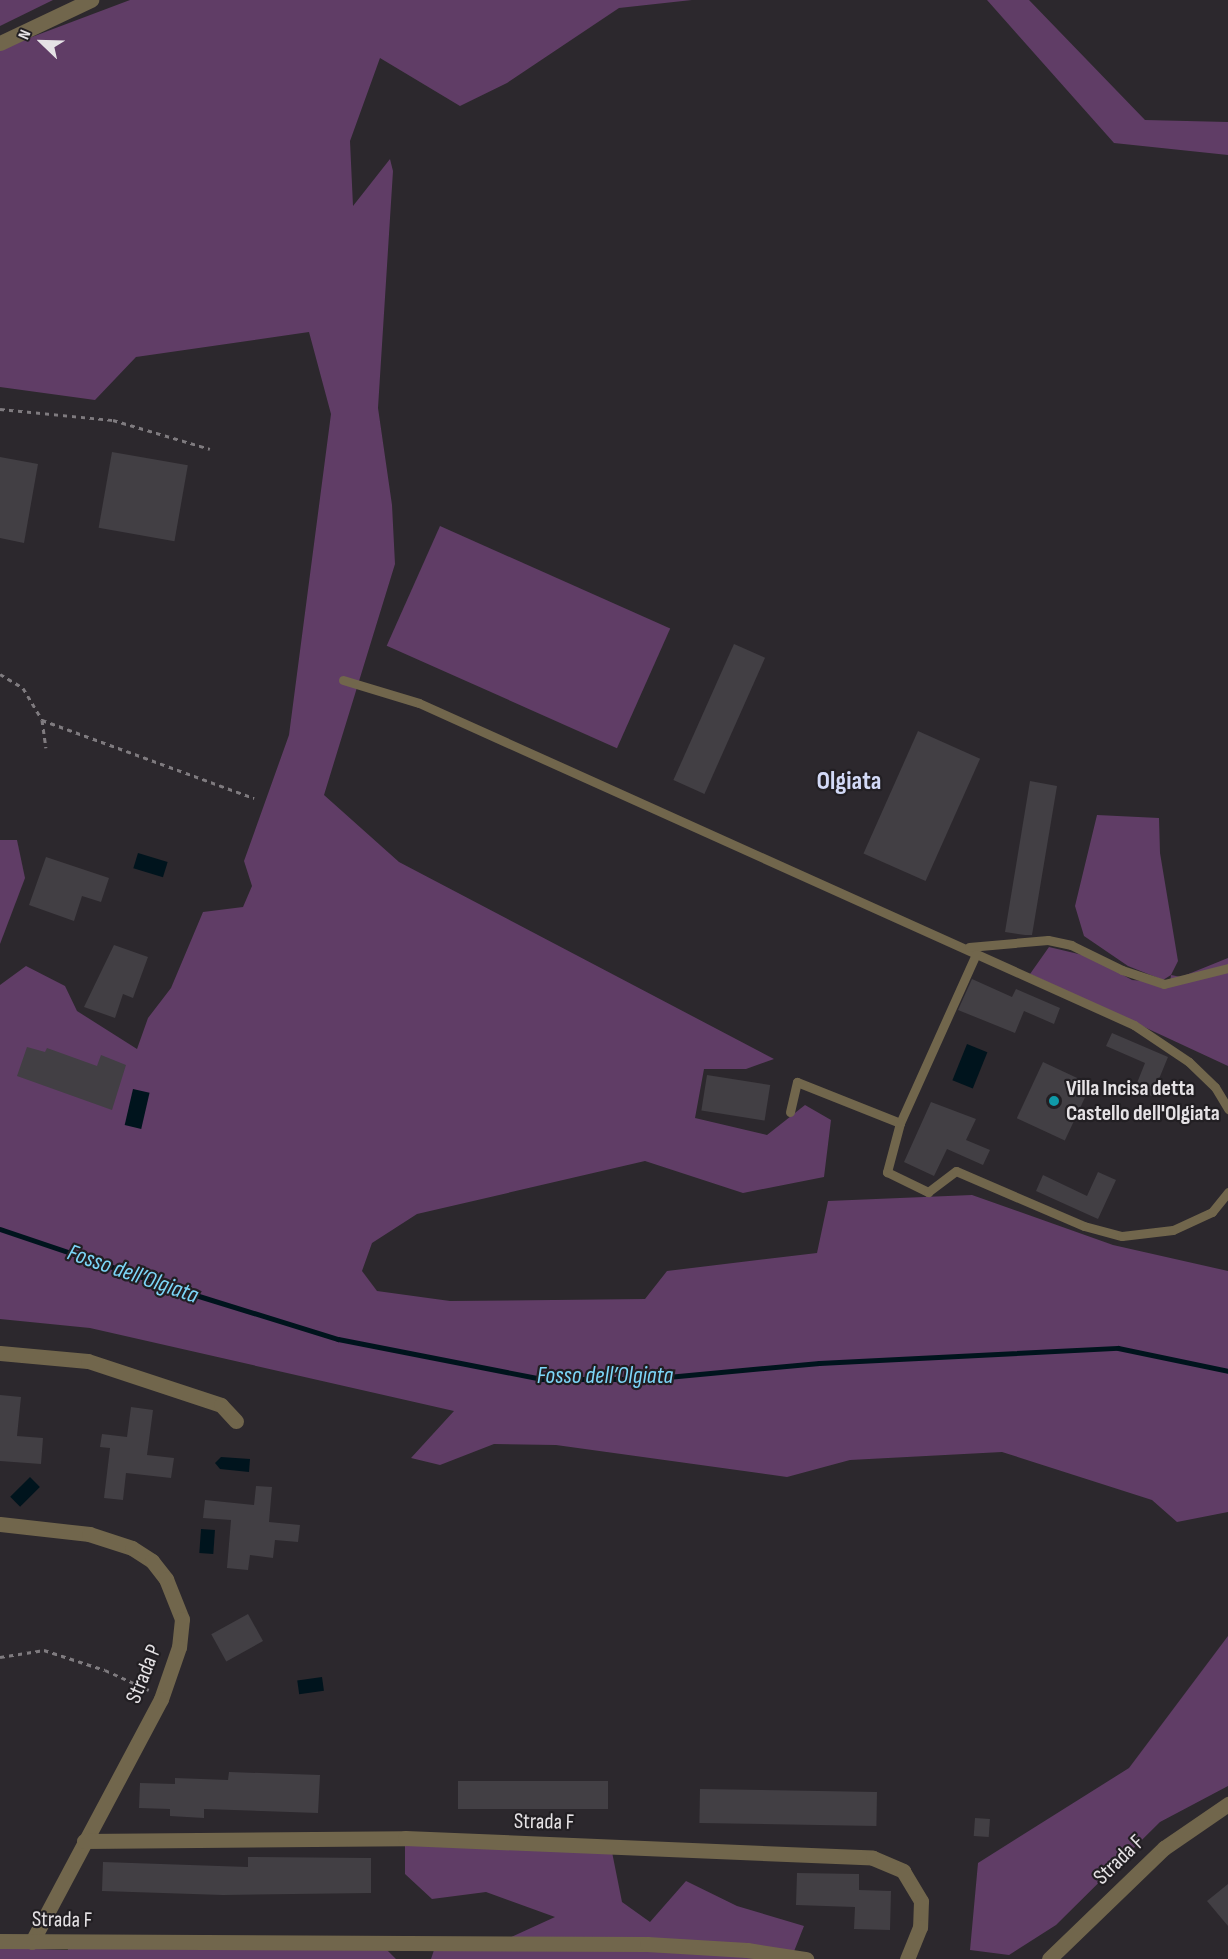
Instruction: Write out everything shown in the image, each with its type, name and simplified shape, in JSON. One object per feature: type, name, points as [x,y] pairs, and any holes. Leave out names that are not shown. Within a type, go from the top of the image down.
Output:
[{"type":"street","points":[[0,43],[91,0]]},
{"type":"street","points":[[0,1353],[88,1361],[221,1405],[236,1421]]},
{"type":"street","name":"Strada P","points":[[0,1524],[104,1537],[132,1548],[159,1569],[175,1593],[182,1619],[179,1647],[161,1699],[32,1942]]},
{"type":"street","name":"Strada F","points":[[1049,1959],[1172,1842],[1228,1804]]},
{"type":"street","name":"Strada F","points":[[84,1841],[405,1838],[873,1858],[903,1871],[921,1901],[920,1927],[907,1959]]},
{"type":"street","name":"Strada F","points":[[0,1941],[648,1944],[747,1950],[806,1959]]},
{"type":"lane","points":[[343,680],[374,686],[419,703],[1134,1025],[1189,1062],[1215,1087],[1228,1109]]},
{"type":"lane","points":[[961,947],[981,948],[1048,940],[1071,945],[1122,970],[1164,984],[1228,968]]},
{"type":"lane","points":[[976,954],[900,1123],[886,1172],[928,1192],[956,1171],[1084,1226],[1122,1236],[1173,1230],[1212,1212],[1228,1192]]},
{"type":"lane","points":[[790,1112],[797,1082],[900,1123]]},
{"type":"path","points":[[0,409],[113,420],[210,449]]},
{"type":"path","points":[[0,674],[24,688],[42,720],[45,748]]},
{"type":"path","points":[[42,720],[254,798]]},
{"type":"path","points":[[0,1657],[44,1650],[138,1683],[161,1699]]},
{"type":"shaded area","points":[[0,0],[53,0],[0,26]]},
{"type":"shaded area","points":[[130,0],[692,0],[619,8],[507,83],[460,106],[380,58],[350,141],[353,206],[390,159],[393,171],[378,408],[392,505],[395,564],[324,795],[399,862],[774,1059],[746,1069],[704,1069],[695,1118],[767,1135],[805,1105],[831,1120],[824,1177],[743,1193],[645,1161],[417,1214],[372,1243],[362,1271],[377,1291],[450,1301],[645,1299],[667,1271],[817,1253],[828,1201],[972,1195],[1113,1245],[1228,1271],[1228,1512],[1177,1522],[1152,1500],[1002,1452],[850,1460],[787,1477],[556,1445],[494,1444],[440,1465],[411,1458],[454,1411],[90,1328],[0,1319],[0,985],[26,966],[65,986],[77,1011],[137,1049],[148,1018],[171,988],[203,912],[243,907],[252,886],[244,861],[289,735],[331,414],[309,332],[136,357],[95,400],[0,387],[0,49]]},
{"type":"shaded area","points":[[987,0],[1029,0],[1145,120],[1228,122],[1228,155],[1114,143]]},
{"type":"shaded area","points":[[440,526],[670,628],[617,748],[387,646]]},
{"type":"shaded area","points":[[1097,815],[1159,818],[1160,853],[1178,961],[1171,975],[1163,980],[1128,966],[1084,936],[1075,906]]},
{"type":"shaded area","points":[[0,840],[17,840],[25,878],[0,944]]},
{"type":"shaded area","points":[[1049,947],[1091,957],[1132,980],[1170,983],[1171,975],[1181,977],[1228,958],[1228,1066],[1030,974]]},
{"type":"shaded area","points":[[1228,1636],[1228,1786],[1160,1822],[1056,1925],[1009,1955],[970,1950],[978,1863],[1129,1768]]},
{"type":"shaded area","points":[[405,1838],[612,1852],[622,1902],[650,1922],[686,1881],[737,1906],[804,1926],[791,1959],[431,1959],[435,1947],[498,1943],[555,1917],[486,1892],[432,1899],[405,1874]]},
{"type":"shaded area","points":[[66,1942],[386,1949],[396,1959],[0,1959],[0,1948],[68,1950]]},
{"type":"water","points":[[138,853],[168,862],[163,877],[133,868]]},
{"type":"water","points":[[967,1044],[987,1052],[973,1088],[952,1080]]},
{"type":"water","points":[[133,1089],[150,1093],[141,1129],[125,1125]]},
{"type":"water","points":[[221,1457],[250,1459],[249,1472],[220,1469],[215,1463]]},
{"type":"water","points":[[30,1477],[40,1487],[20,1507],[10,1497]]},
{"type":"water","points":[[201,1529],[215,1530],[213,1554],[199,1553]]},
{"type":"water","points":[[322,1677],[324,1691],[299,1694],[297,1680]]},
{"type":"building","points":[[112,452],[188,465],[174,541],[99,528]]},
{"type":"building","points":[[0,457],[38,464],[24,543],[0,538]]},
{"type":"building","points":[[734,644],[765,658],[704,794],[673,780]]},
{"type":"building","points":[[918,731],[980,759],[926,881],[863,853]]},
{"type":"building","points":[[1030,781],[1057,786],[1032,935],[1025,935],[1005,932]]},
{"type":"building","points":[[46,857],[109,878],[101,902],[82,896],[74,921],[29,905]]},
{"type":"building","points":[[114,945],[148,957],[133,998],[123,994],[115,1018],[84,1007]]},
{"type":"building","points":[[972,979],[1012,997],[1016,989],[1060,1008],[1054,1024],[1024,1011],[1015,1033],[958,1010]]},
{"type":"building","points":[[1112,1033],[1168,1057],[1152,1096],[1135,1088],[1145,1063],[1106,1046]]},
{"type":"building","points":[[27,1047],[45,1052],[47,1048],[97,1066],[101,1055],[126,1065],[112,1110],[17,1076]]},
{"type":"building","name":"Villa Incisa detta Castello dell'Olgiata","points":[[1043,1062],[1091,1084],[1065,1141],[1017,1118]]},
{"type":"building","points":[[707,1075],[770,1085],[765,1121],[701,1111]]},
{"type":"building","points":[[931,1102],[976,1119],[966,1140],[990,1150],[983,1165],[947,1149],[934,1176],[904,1162]]},
{"type":"building","points":[[1098,1172],[1116,1180],[1098,1219],[1036,1191],[1043,1175],[1087,1196]]},
{"type":"building","points":[[0,1395],[21,1397],[17,1436],[43,1438],[41,1464],[0,1461]]},
{"type":"building","points":[[131,1407],[153,1410],[147,1455],[174,1458],[171,1478],[126,1473],[123,1500],[104,1498],[110,1448],[100,1447],[102,1434],[127,1437]]},
{"type":"building","points":[[256,1486],[272,1487],[269,1522],[300,1525],[298,1542],[275,1540],[273,1558],[250,1555],[248,1570],[227,1568],[231,1520],[203,1518],[205,1500],[254,1505]]},
{"type":"building","points":[[248,1614],[263,1641],[226,1661],[211,1634]]},
{"type":"building","points":[[229,1772],[320,1775],[318,1813],[204,1809],[204,1818],[170,1816],[170,1809],[139,1808],[140,1783],[175,1784],[175,1778],[228,1780]]},
{"type":"building","points":[[458,1781],[608,1781],[608,1809],[458,1809]]},
{"type":"building","points":[[700,1789],[877,1792],[876,1826],[699,1823]]},
{"type":"building","points":[[975,1818],[990,1819],[989,1837],[974,1836]]},
{"type":"building","points":[[248,1857],[371,1858],[371,1893],[223,1895],[102,1891],[103,1862],[248,1867]]},
{"type":"building","points":[[797,1873],[859,1874],[859,1890],[891,1891],[890,1930],[854,1929],[855,1907],[796,1905]]},
{"type":"building","points":[[1228,1884],[1228,1926],[1207,1901]]},
{"type":"waterway","name":"Fosso dell’Olgiata","points":[[0,1229],[189,1293],[338,1339],[542,1379],[646,1379],[819,1363],[1118,1348],[1228,1371]]},
{"type":"place","name":"Villa Incisa detta Castello dell'Olgiata","points":[[1054,1101]]},
{"type":"district","name":"Olgiata","points":[[849,782]]}]
